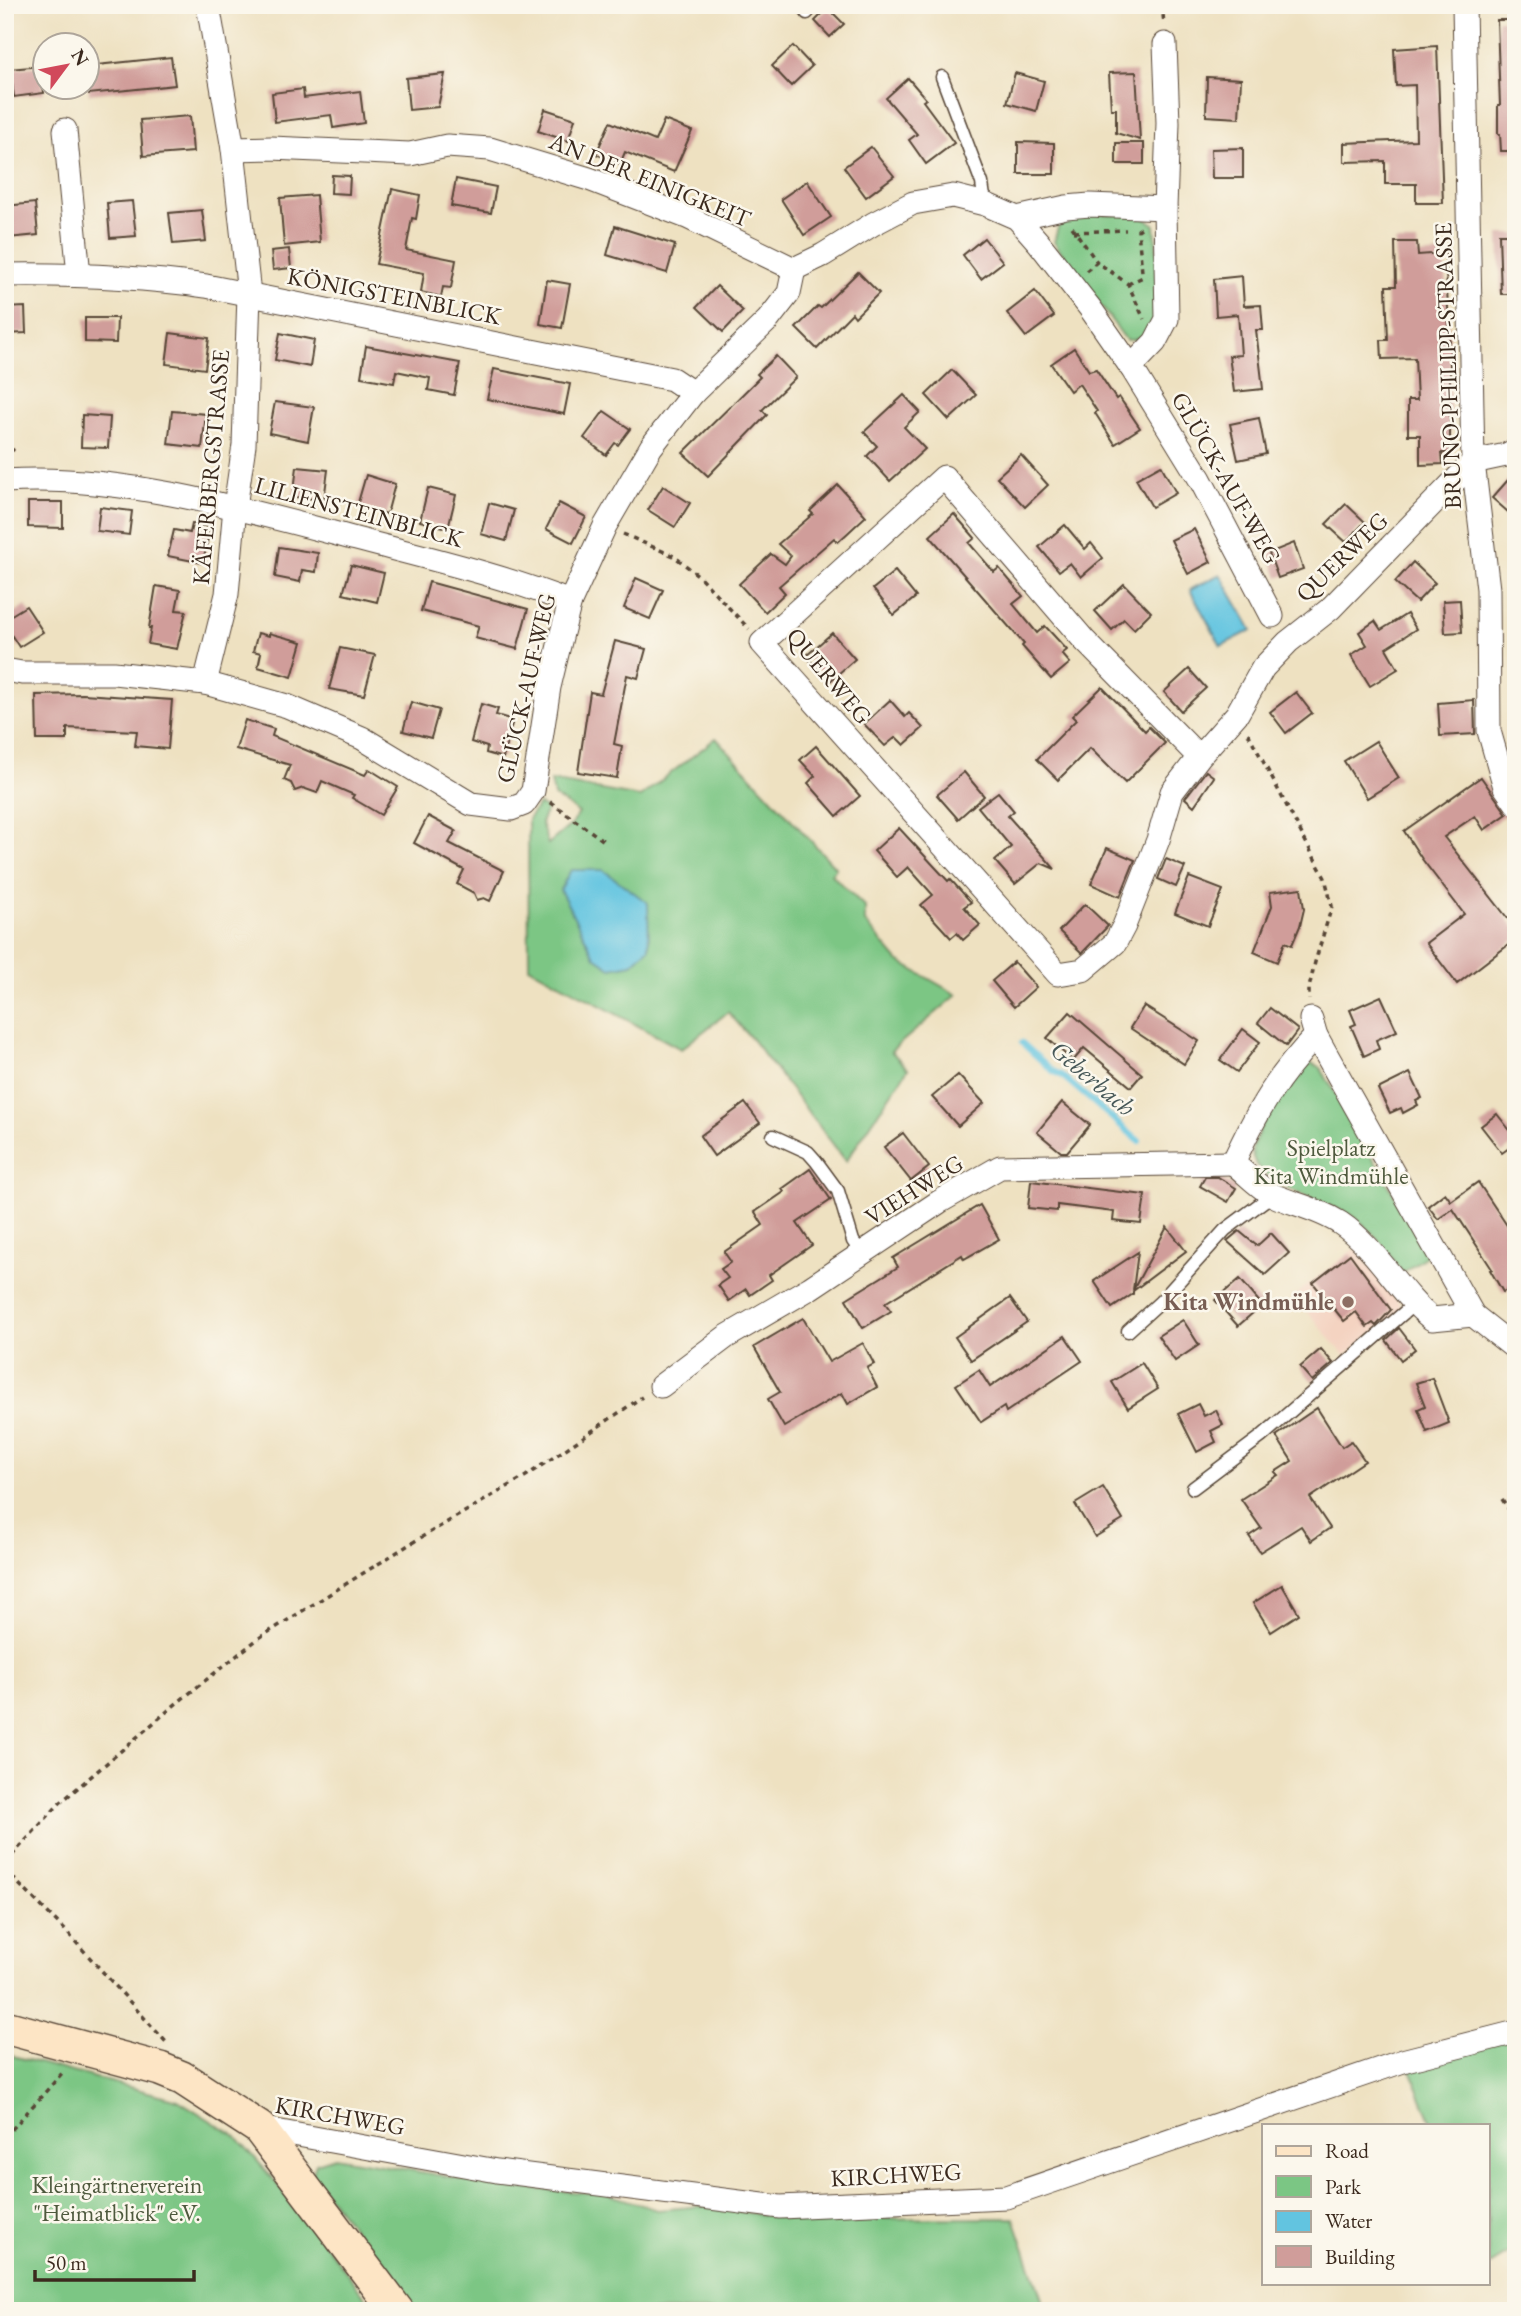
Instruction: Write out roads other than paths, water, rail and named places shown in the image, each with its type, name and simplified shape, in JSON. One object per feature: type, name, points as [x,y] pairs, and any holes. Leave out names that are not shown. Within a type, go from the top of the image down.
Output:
[{"type":"street","name":"KÄFERBERGSTRASSE","points":[[205,682],[227,594],[244,445],[249,294],[233,149],[208,5]]},
{"type":"street","name":"BRUNO-PHILIPP-STRASSE","points":[[1464,5],[1473,462],[1488,589],[1489,731],[1505,786],[1516,803]]},
{"type":"street","points":[[1131,367],[1155,342],[1167,319],[1166,44]]},
{"type":"street","points":[[65,130],[79,275]]},
{"type":"street","name":"AN DER EINIGKEIT","points":[[233,149],[410,154],[447,146],[490,149],[589,179],[687,217],[794,269]]},
{"type":"street","name":"GLÜCK-AUF-WEG","points":[[205,682],[287,706],[362,738],[471,804],[512,809],[529,798],[549,687],[570,602],[605,526],[651,447],[693,393],[768,320],[789,293],[794,269],[913,204],[953,196],[985,204],[1017,218],[1070,282],[1131,367],[1200,479],[1272,617]]},
{"type":"street","points":[[1017,218],[1090,205],[1165,208]]},
{"type":"street","name":"KÖNIGSTEINBLICK","points":[[5,275],[79,275],[167,281],[249,294],[672,379],[693,393]]},
{"type":"street","points":[[1473,462],[1506,455],[1516,450]]},
{"type":"street","name":"QUERWEG","points":[[1199,757],[1084,640],[944,477],[762,643],[1058,974],[1083,970],[1115,943],[1124,926],[1158,840],[1172,792],[1237,714],[1263,667],[1288,642],[1330,609],[1473,462]]},
{"type":"street","name":"LILIENSTEINBLICK","points":[[5,481],[34,479],[120,486],[235,506],[518,582],[570,602]]},
{"type":"street","points":[[5,670],[22,673],[114,673],[205,682]]},
{"type":"street","points":[[1473,1315],[1433,1319],[1414,1304],[1368,1247],[1339,1223],[1308,1207],[1272,1195],[1233,1163],[1256,1115],[1313,1028],[1473,1315],[1516,1349]]},
{"type":"street","name":"VIEHWEG","points":[[661,1385],[726,1337],[810,1289],[939,1202],[1000,1167],[1233,1163]]},
{"type":"street","points":[[5,2027],[160,2069],[182,2078],[259,2128],[397,2311]]},
{"type":"street","name":"KIRCHWEG","points":[[259,2128],[497,2171],[780,2207],[1006,2197],[1406,2060],[1516,2032]]},
{"type":"lane","points":[[942,77],[982,183],[985,204]]},
{"type":"lane","points":[[773,1136],[808,1152],[816,1161],[838,1191],[853,1241],[862,1254]]},
{"type":"lane","points":[[1128,1331],[1167,1294],[1224,1230],[1272,1195]]},
{"type":"lane","points":[[1193,1488],[1261,1437],[1414,1304]]},
{"type":"water","points":[[1220,574],[1252,630],[1221,646],[1190,590]]},
{"type":"water","points":[[571,870],[603,870],[648,903],[649,948],[632,964],[611,968],[595,957],[560,890]]},
{"type":"waterway","name":"Geberbach","points":[[1022,1043],[1139,1141]]},
{"type":"place","name":"Kita Windmühle","points":[[1348,1302]]},
{"type":"park label","name":"Spielplatz Kita Windmühle","points":[[1331,1162]]},
{"type":"park label","name":"Kleingärtnerverein \"Heimatblick\" e.V.","points":[[117,2199]]}]
